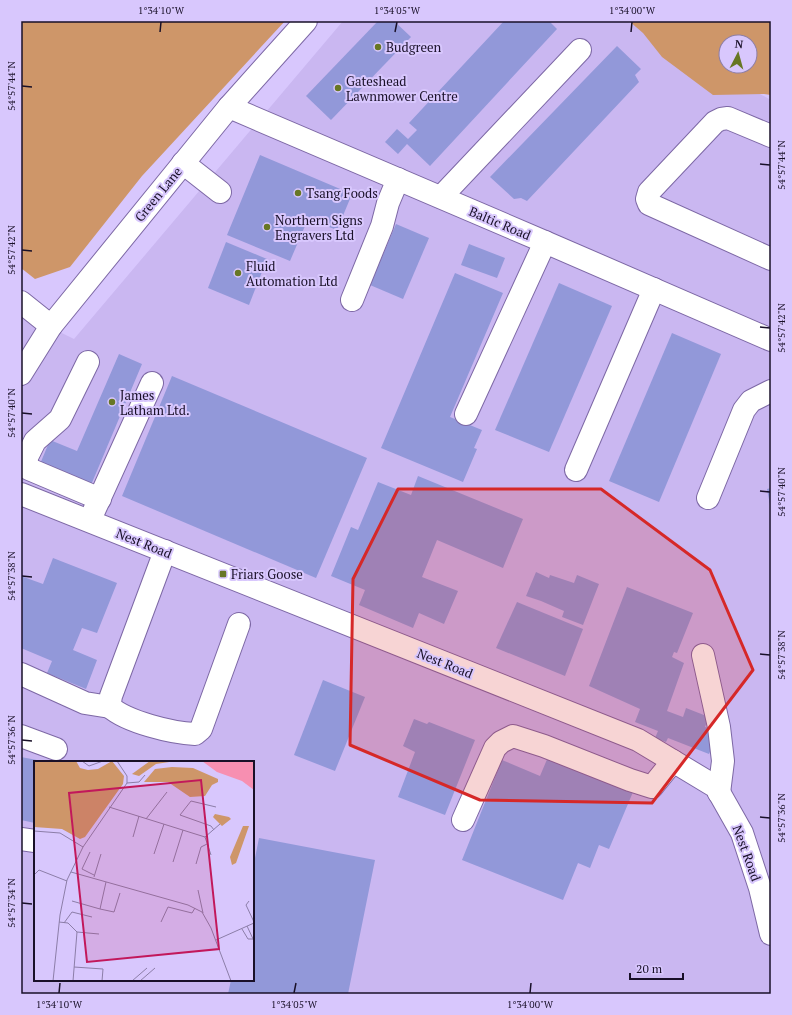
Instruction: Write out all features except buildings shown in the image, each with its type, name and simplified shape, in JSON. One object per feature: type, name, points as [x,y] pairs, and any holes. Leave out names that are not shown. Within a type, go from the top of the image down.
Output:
[{"type":"street","name":"Green Lane","points":[[21,374],[51,326],[229,107],[306,21]]},
{"type":"street","points":[[441,197],[580,50]]},
{"type":"street","name":"Baltic Road","points":[[229,107],[771,340]]},
{"type":"street","points":[[771,136],[728,118],[715,122],[649,192],[647,199],[649,204],[771,259]]},
{"type":"street","points":[[184,163],[220,192]]},
{"type":"street","points":[[352,300],[382,226],[388,203],[398,179]]},
{"type":"street","points":[[466,414],[545,242]]},
{"type":"street","points":[[576,470],[654,289]]},
{"type":"street","points":[[21,302],[51,326]]},
{"type":"street","points":[[88,362],[60,419],[35,441],[26,459],[29,469],[100,499]]},
{"type":"street","points":[[90,521],[152,382]]},
{"type":"street","points":[[708,498],[744,410],[751,400],[771,391]]},
{"type":"street","name":"Nest Road","points":[[21,494],[166,551],[480,668],[638,740],[716,787],[742,833],[760,888],[771,934]]},
{"type":"street","points":[[110,707],[111,696],[166,551]]},
{"type":"street","points":[[21,674],[84,703],[110,707],[121,715],[152,726],[186,734],[195,734],[201,729],[239,624]]},
{"type":"street","points":[[703,656],[719,727],[723,761],[719,793]]},
{"type":"street","points":[[21,736],[56,749]]},
{"type":"street","points":[[463,820],[495,748],[501,742],[513,736],[544,746],[630,780],[652,787],[673,761]]},
{"type":"street","points":[[21,839],[34,842]]},
{"type":"highlighted area","points":[[398,489],[601,489],[710,570],[753,670],[652,803],[480,800],[350,745],[353,579]]},
{"type":"shaded area","points":[[21,21],[285,21],[142,176],[70,267],[35,279],[21,268]]},
{"type":"shaded area","points":[[343,21],[626,21],[718,71],[718,74],[723,74],[771,100],[771,994],[21,994],[21,313],[74,339]]},
{"type":"shaded area","points":[[629,21],[771,21],[771,95],[713,95],[662,57],[643,33]]},
{"type":"place","name":"Budgreen","points":[[378,47]]},
{"type":"place","name":"Gateshead Lawnmower Centre","points":[[338,88]]},
{"type":"place","name":"Tsang Foods","points":[[298,193]]},
{"type":"place","name":"Northern Signs Engravers Ltd","points":[[267,227]]},
{"type":"place","name":"Fluid Automation Ltd","points":[[238,273]]},
{"type":"place","name":"James Latham Ltd.","points":[[112,402]]},
{"type":"place","name":"Friars Goose","points":[[223,574]]}]
